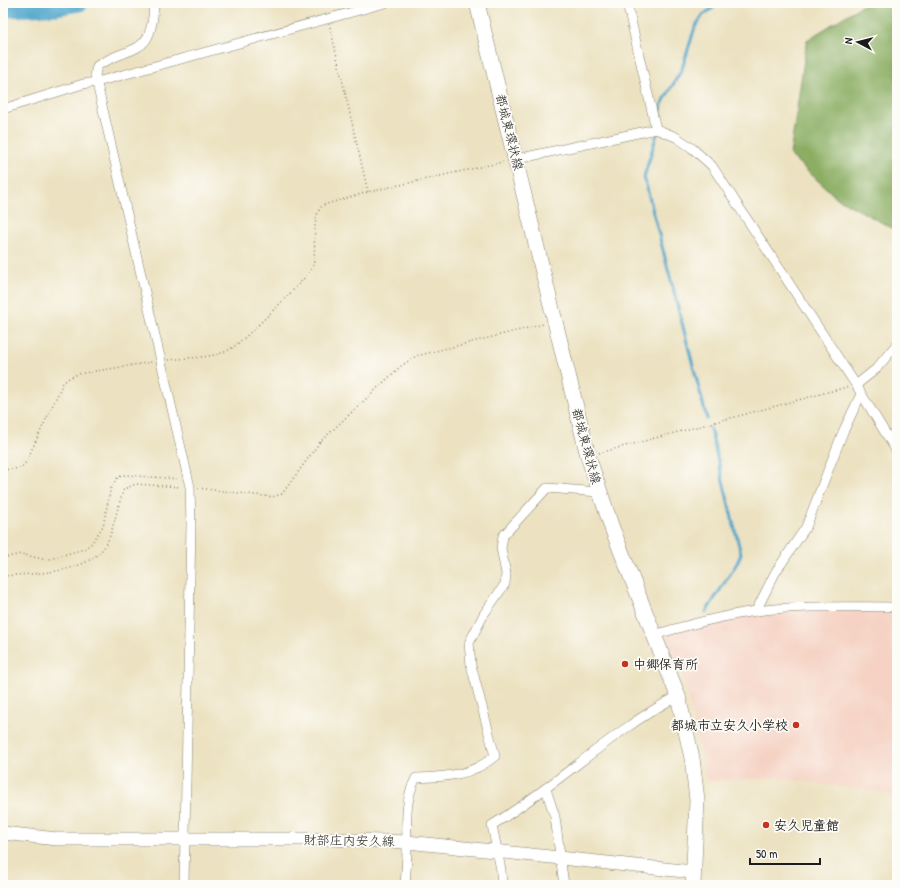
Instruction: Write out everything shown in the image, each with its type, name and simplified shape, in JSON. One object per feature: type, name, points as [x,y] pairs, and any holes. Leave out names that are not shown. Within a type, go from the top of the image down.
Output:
[{"type":"main road","name":"都城東環状線","points":[[477,3],[588,456],[599,492],[678,696],[692,758],[697,800],[693,878]]},
{"type":"main road","name":"財部庄内安久線","points":[[3,833],[57,839],[407,842],[497,850],[693,878]]},
{"type":"street","points":[[154,3],[150,36],[137,49],[97,66],[95,75],[98,82],[162,360],[189,484],[191,525],[184,885]]},
{"type":"street","points":[[3,109],[83,84],[98,82],[328,20],[385,3]]},
{"type":"street","points":[[627,3],[656,129]]},
{"type":"street","points":[[516,159],[656,129],[676,138],[692,148],[712,166],[856,385],[897,452]]},
{"type":"street","points":[[856,385],[876,368],[897,344]]},
{"type":"street","points":[[756,611],[775,573],[806,527],[843,432],[861,394]]},
{"type":"street","points":[[404,885],[407,842],[405,827],[410,789],[416,778],[449,777],[485,765],[494,756],[471,665],[469,643],[484,614],[505,584],[506,574],[501,548],[503,536],[547,488],[599,492]]},
{"type":"street","points":[[654,635],[690,625],[756,611],[837,607],[897,607]]},
{"type":"street","points":[[502,885],[501,870],[492,824],[518,809],[546,789],[621,731],[654,708],[678,696]]},
{"type":"street","points":[[546,789],[555,817],[564,885]]},
{"type":"path","points":[[328,20],[368,192]]},
{"type":"path","points":[[3,470],[21,468],[26,462],[63,383],[69,378],[78,374],[162,360],[215,354],[232,348],[301,282],[312,268],[316,220],[320,208],[328,203],[368,192],[516,159]]},
{"type":"path","points":[[3,558],[22,554],[46,560],[84,549],[91,544],[103,526],[111,487],[118,477],[126,475],[272,497],[282,494],[320,442],[401,366],[411,359],[416,356],[556,322]]},
{"type":"path","points":[[588,456],[856,385]]},
{"type":"path","points":[[3,576],[46,573],[70,568],[92,559],[103,549],[109,539],[124,488],[136,484],[189,484]]},
{"type":"shaded area","name":"都城市立安久小学校","points":[[832,611],[897,611],[897,796],[779,778],[707,780],[682,672],[666,634],[756,614]]},
{"type":"green space","points":[[866,3],[897,3],[897,231],[837,198],[790,155],[807,40]]},
{"type":"waterway","points":[[3,9],[57,7],[80,3]]},
{"type":"waterway","points":[[659,124],[662,104],[682,69],[695,27],[703,15],[720,3]]},
{"type":"waterway","points":[[657,134],[644,177],[707,419]]},
{"type":"waterway","points":[[706,612],[737,563],[741,554],[710,428]]},
{"type":"place","name":"中郷保育所","points":[[625,664]]},
{"type":"place","name":"都城市立安久小学校","points":[[796,725]]},
{"type":"place","name":"安久児童館","points":[[766,825]]}]
